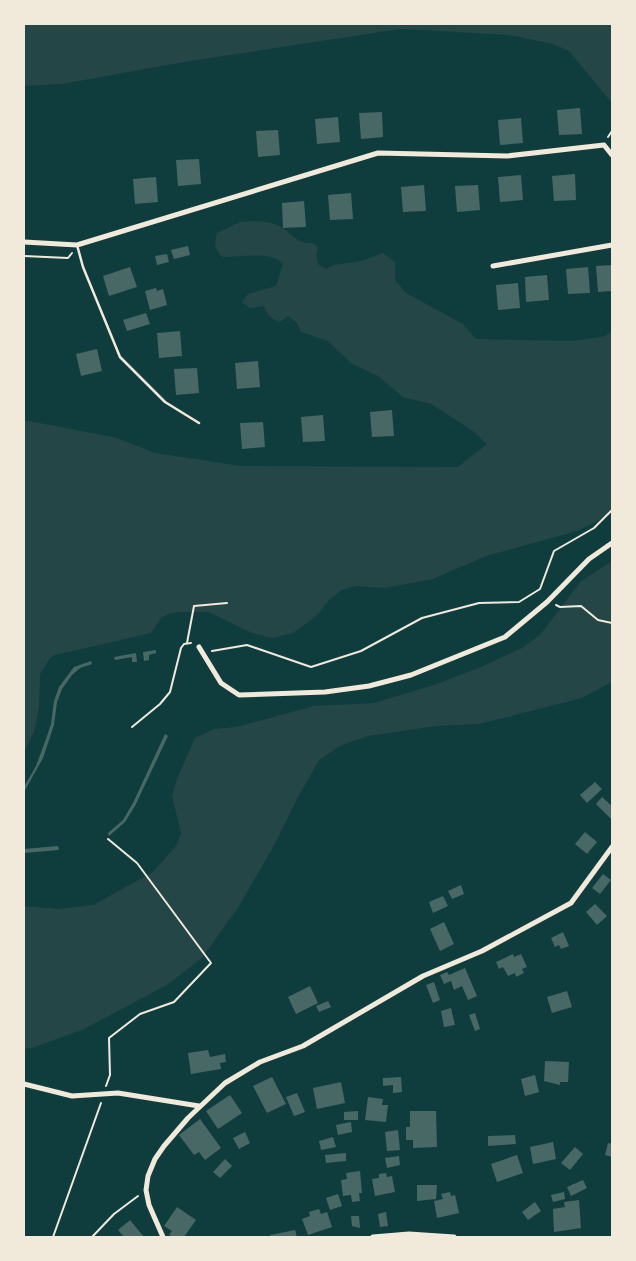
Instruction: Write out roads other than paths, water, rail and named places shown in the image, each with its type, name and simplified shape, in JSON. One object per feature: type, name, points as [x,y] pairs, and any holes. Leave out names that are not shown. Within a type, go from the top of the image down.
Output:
[{"type":"street","points":[[24,242],[77,245],[378,153],[507,156],[604,145],[612,155]]},
{"type":"street","points":[[493,266],[612,245]]},
{"type":"street","points":[[199,647],[221,684],[240,694],[325,692],[369,686],[412,675],[505,637],[546,602],[589,559],[612,543]]},
{"type":"street","points":[[163,1237],[149,1205],[146,1190],[155,1160],[173,1135],[199,1106],[225,1083],[242,1072],[303,1046],[422,976],[482,951],[571,903],[612,847]]},
{"type":"street","points":[[24,1084],[72,1096],[118,1093],[199,1106]]},
{"type":"street","points":[[372,1237],[409,1234],[454,1237]]},
{"type":"lane","points":[[77,245],[83,268],[120,357],[165,402],[199,423]]}]
